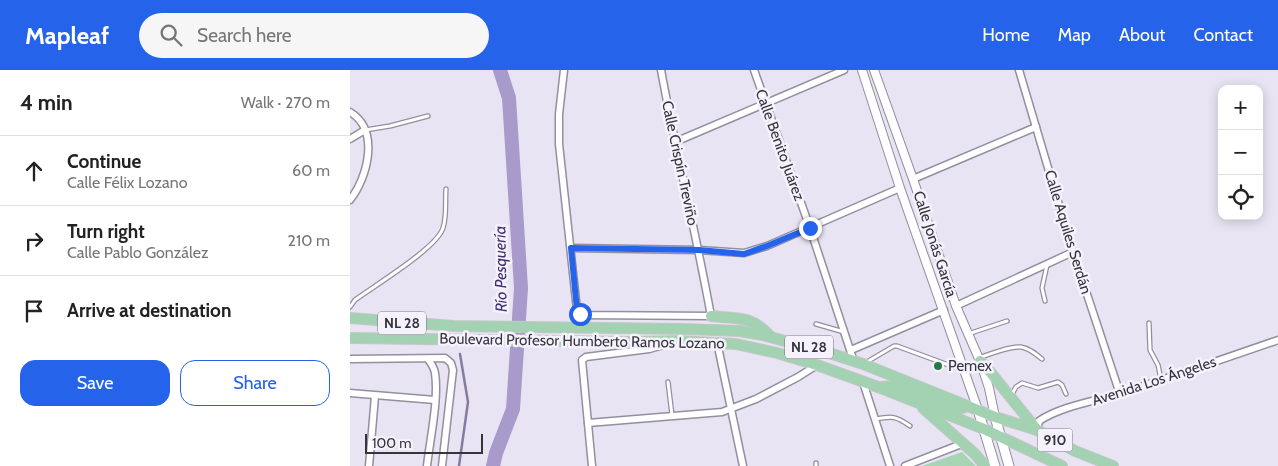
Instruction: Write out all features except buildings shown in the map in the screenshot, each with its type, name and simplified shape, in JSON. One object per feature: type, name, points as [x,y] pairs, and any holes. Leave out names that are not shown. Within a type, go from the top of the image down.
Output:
[{"type":"main road","points":[[711,316],[754,322],[762,327],[770,336]]},
{"type":"main road","name":"Boulevard Profesor Humberto Ramos Lozano","points":[[350,318],[454,326],[739,331],[770,336],[854,359],[995,417],[1037,430],[1075,451],[1114,466]]},
{"type":"main road","name":"Boulevard Profesor Humberto Ramos Lozano","points":[[350,338],[679,341],[716,342],[755,348],[817,365],[878,387],[1000,436],[1056,465]]},
{"type":"main road","points":[[817,365],[831,358],[854,359]]},
{"type":"main road","points":[[979,360],[1037,430]]},
{"type":"main road","points":[[878,387],[898,386],[953,409],[973,408],[984,429],[995,466]]},
{"type":"main road","points":[[917,403],[964,443],[985,466]]},
{"type":"main road","points":[[995,417],[1009,466]]},
{"type":"main road","points":[[1056,465],[1075,451]]},
{"type":"street","points":[[564,70],[559,114],[559,144],[578,312],[583,315],[711,316]]},
{"type":"street","name":"Calle Crispín Treviño","points":[[661,70],[674,142],[699,250],[711,316]]},
{"type":"street","name":"Calle Benito Juárez","points":[[754,70],[854,359]]},
{"type":"street","points":[[674,142],[844,70]]},
{"type":"street","name":"Calle Jonás García","points":[[862,70],[900,188],[944,310],[964,371],[973,408]]},
{"type":"street","name":"Calle Jonás García","points":[[874,70],[956,306],[989,388],[995,417]]},
{"type":"street","name":"Calle Aquiles Serdán","points":[[1019,70],[1073,252],[1120,394]]},
{"type":"street","points":[[350,112],[360,119],[368,144],[364,174],[350,200]]},
{"type":"street","points":[[913,179],[954,163],[1036,126]]},
{"type":"street","points":[[350,138],[365,130]]},
{"type":"street","points":[[571,248],[699,250],[744,254],[810,228],[900,188]]},
{"type":"street","points":[[956,306],[1073,252]]},
{"type":"street","points":[[854,359],[944,310]]},
{"type":"street","name":"Avenida Los Ángeles","points":[[1037,430],[1037,425],[1045,417],[1078,405],[1120,394],[1278,340]]},
{"type":"street","points":[[592,466],[582,360],[586,357],[649,349],[679,341]]},
{"type":"street","points":[[716,342],[743,466]]},
{"type":"street","points":[[350,358],[445,358],[451,362],[453,370],[442,466]]},
{"type":"street","points":[[427,466],[435,400],[435,373],[428,359]]},
{"type":"street","points":[[588,423],[730,410],[781,386],[817,365]]},
{"type":"street","points":[[863,382],[890,466]]},
{"type":"street","points":[[350,393],[435,400]]},
{"type":"street","points":[[369,466],[375,396]]},
{"type":"street","points":[[906,466],[964,443]]},
{"type":"lane","points":[[365,130],[390,126],[428,116]]},
{"type":"lane","points":[[350,307],[354,300],[424,251],[440,235],[444,221],[446,189]]},
{"type":"lane","points":[[1045,301],[1042,288],[1047,264]]},
{"type":"lane","points":[[967,334],[1007,321]]},
{"type":"lane","points":[[1148,323],[1150,350],[1158,365],[1161,380]]},
{"type":"lane","points":[[816,324],[844,332]]},
{"type":"lane","points":[[854,359],[897,346],[964,371]]},
{"type":"lane","points":[[979,360],[997,352],[1021,347],[1042,358]]},
{"type":"lane","points":[[668,382],[672,416]]},
{"type":"lane","points":[[1011,397],[1015,393],[1016,387],[1022,383],[1038,388],[1058,382],[1062,385],[1066,394]]},
{"type":"lane","points":[[876,419],[890,416],[900,419],[910,426]]},
{"type":"green space","points":[[962,452],[976,466],[922,466]]},
{"type":"waterway","name":"Río Pesquería","points":[[493,466],[513,409],[521,288],[509,98],[500,70]]},
{"type":"waterway","points":[[459,466],[468,402],[460,354]]},
{"type":"place","name":"Pemex","points":[[938,366]]},
{"type":"route","points":[[580,314],[577,310],[571,248],[699,250],[744,254],[810,228]]}]
